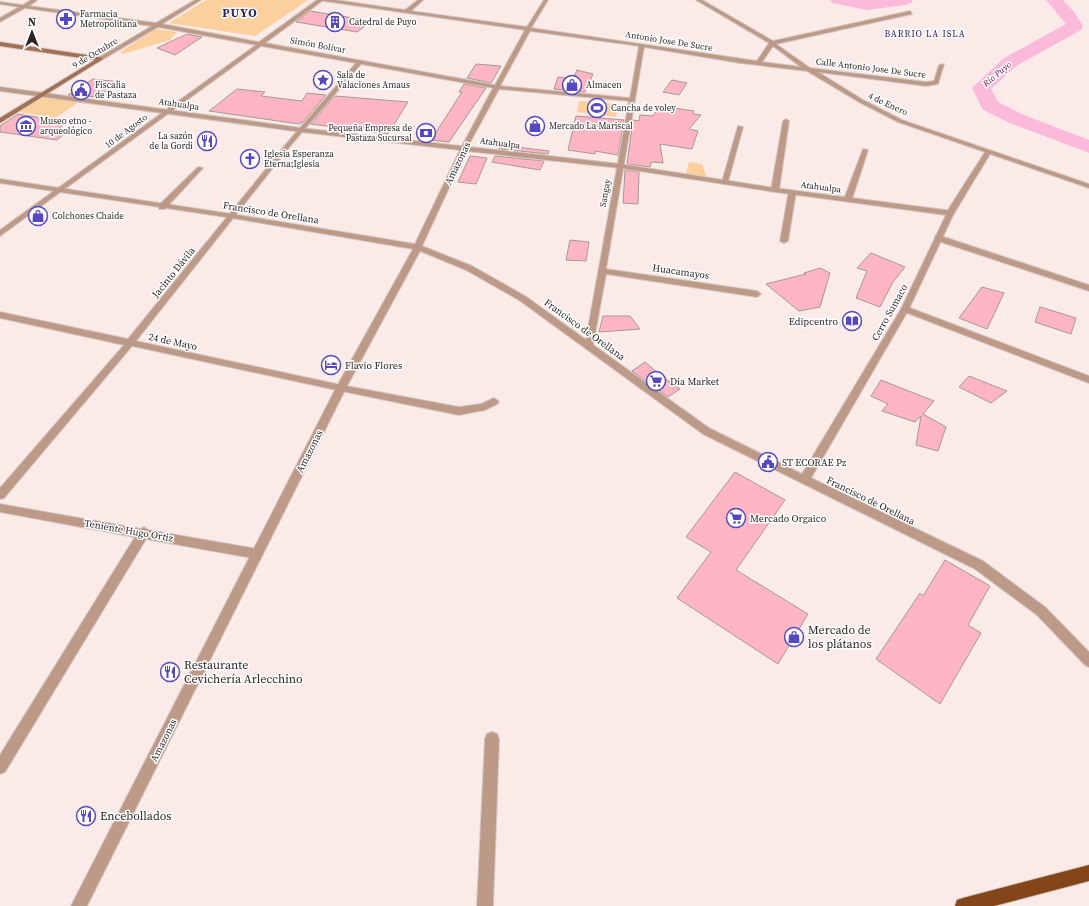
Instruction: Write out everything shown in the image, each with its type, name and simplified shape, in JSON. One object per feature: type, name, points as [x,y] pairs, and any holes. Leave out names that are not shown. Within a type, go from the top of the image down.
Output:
[{"type":"highway","points":[[963,906],[1089,873]]},
{"type":"main road","points":[[0,44],[100,59]]},
{"type":"main road","name":"9 de Octubre","points":[[0,121],[100,59]]},
{"type":"street","points":[[0,20],[35,0]]},
{"type":"street","name":"9 de Octubre","points":[[100,59],[199,0]]},
{"type":"street","name":"10 de Agosto","points":[[0,234],[320,0]]},
{"type":"street","name":"Antonio Jose De Sucre","points":[[324,0],[808,69]]},
{"type":"street","points":[[407,11],[421,0]]},
{"type":"street","name":"Amazonas","points":[[79,906],[341,388],[418,248],[464,148],[528,28],[546,0]]},
{"type":"street","name":"4 de Enero","points":[[698,0],[772,43],[808,69],[861,101],[900,121],[1089,186]]},
{"type":"street","name":"Simón Bolívar","points":[[0,3],[158,25],[361,61],[496,87],[633,100]]},
{"type":"street","points":[[759,63],[772,43],[910,13]]},
{"type":"street","name":"Sangay","points":[[589,345],[642,45]]},
{"type":"street","name":"Jacinto Dávila","points":[[0,495],[130,343],[301,130],[361,61]]},
{"type":"street","name":"Calle Antonio Jose De Sucre","points":[[808,69],[932,84],[936,83],[942,65]]},
{"type":"street","name":"Atahualpa","points":[[0,89],[301,130],[620,166],[775,190],[950,213]]},
{"type":"street","points":[[775,190],[786,121]]},
{"type":"street","points":[[725,182],[740,127]]},
{"type":"street","points":[[848,200],[865,150]]},
{"type":"street","name":"Cerro Sumaco","points":[[804,480],[906,309],[950,213],[988,152]]},
{"type":"street","points":[[162,207],[200,168]]},
{"type":"street","name":"Francisco de Orellana","points":[[0,181],[162,207],[232,216],[418,248],[469,268],[522,298],[706,431],[979,565],[1041,611],[1089,661]]},
{"type":"street","points":[[784,241],[792,192]]},
{"type":"street","points":[[938,238],[1089,288]]},
{"type":"street","name":"Huacamayos","points":[[602,271],[757,294]]},
{"type":"street","points":[[906,309],[1089,380]]},
{"type":"street","name":"24 de Mayo","points":[[0,314],[341,388],[459,411],[482,407],[494,402]]},
{"type":"street","name":"Teniente Hugo Ortiz","points":[[0,508],[144,532],[257,554]]},
{"type":"street","points":[[0,767],[144,532]]},
{"type":"street","points":[[485,906],[492,739]]},
{"type":"shaded area","points":[[206,0],[308,0],[255,36],[169,23]]},
{"type":"shaded area","points":[[156,29],[177,32],[170,40],[123,54],[120,52]]},
{"type":"shaded area","points":[[44,96],[79,102],[55,118],[19,112]]},
{"type":"shaded area","name":"Cancha de voley","points":[[579,101],[618,104],[616,117],[577,112]]},
{"type":"shaded area","points":[[689,162],[702,164],[707,178],[686,174]]},
{"type":"building","name":"Catedral de Puyo","points":[[310,11],[372,21],[357,32],[296,22]]},
{"type":"building","points":[[187,34],[202,37],[175,55],[157,48]]},
{"type":"building","points":[[476,64],[501,66],[491,83],[467,78]]},
{"type":"building","name":"Almacen","points":[[577,70],[593,74],[585,92],[554,89],[558,77],[573,79]]},
{"type":"building","points":[[93,79],[120,82],[97,97],[68,95]]},
{"type":"building","points":[[672,80],[687,83],[679,95],[663,92]]},
{"type":"building","points":[[464,84],[486,88],[449,142],[431,140],[462,92],[459,92]]},
{"type":"building","points":[[237,89],[265,92],[261,96],[302,101],[307,93],[326,95],[303,122],[299,124],[209,111]]},
{"type":"building","points":[[335,96],[408,102],[388,134],[311,124]]},
{"type":"building","points":[[660,106],[694,111],[693,114],[701,115],[689,129],[698,131],[692,149],[660,144],[663,163],[651,162],[650,167],[627,164],[633,120],[639,121],[640,115],[653,116]]},
{"type":"building","points":[[18,114],[54,120],[50,122],[63,124],[60,128],[69,130],[57,140],[0,132],[0,126]]},
{"type":"building","points":[[576,116],[624,120],[618,155],[595,151],[595,154],[568,150]]},
{"type":"building","points":[[500,145],[549,151],[548,154],[499,149]]},
{"type":"building","points":[[470,156],[487,158],[476,184],[458,182]]},
{"type":"building","points":[[495,156],[544,161],[540,170],[492,162]]},
{"type":"building","points":[[625,170],[639,172],[638,204],[623,203]]},
{"type":"building","points":[[570,240],[589,242],[586,261],[566,260]]},
{"type":"building","points":[[871,253],[905,267],[893,282],[880,307],[856,298],[867,271],[857,268]]},
{"type":"building","points":[[820,268],[830,273],[820,307],[799,311],[766,284],[806,274],[804,273]]},
{"type":"building","points":[[982,287],[1004,293],[987,329],[959,318]]},
{"type":"building","points":[[1040,307],[1076,318],[1071,334],[1035,322]]},
{"type":"building","points":[[603,316],[630,316],[640,329],[599,332]]},
{"type":"building","name":"Dia Market","points":[[645,362],[680,389],[668,397],[632,371]]},
{"type":"building","points":[[969,376],[1007,391],[991,403],[959,387]]},
{"type":"building","points":[[881,380],[934,401],[923,414],[946,427],[938,451],[916,445],[921,416],[915,422],[882,411],[888,404],[871,396]]},
{"type":"building","points":[[735,472],[785,500],[736,570],[808,614],[778,664],[677,598],[711,552],[686,537]]},
{"type":"building","points":[[945,560],[990,586],[968,625],[981,633],[940,704],[876,659],[920,593],[923,596]]},
{"type":"waterway","name":"Rio Puyo","points":[[838,0],[867,5],[905,0]]},
{"type":"waterway","name":"Rio Puyo","points":[[1054,0],[1068,15],[1075,26],[1010,62],[981,88],[990,106],[1017,119],[1089,147]]},
{"type":"place","name":"Farmacia Metropolitana","points":[[66,19]]},
{"type":"place","name":"Catedral de Puyo","points":[[335,22]]},
{"type":"place","name":"Sala de Valaciones Amaus","points":[[323,80]]},
{"type":"place","name":"Almacen","points":[[572,85]]},
{"type":"place","name":"Fiscalia de Pastaza","points":[[81,90]]},
{"type":"place","name":"Cancha de voley","points":[[597,108]]},
{"type":"place","name":"Museo etno - arqueológico","points":[[26,126]]},
{"type":"place","name":"Mercado La Mariscal","points":[[535,126]]},
{"type":"place","name":"Pequeña Empresa de Pastaza Sucursal","points":[[426,133]]},
{"type":"place","name":"La sazón de la Gordi","points":[[207,141]]},
{"type":"place","name":"Iglesia Esperanza Eterna;Iglesia","points":[[250,159]]},
{"type":"place","name":"Colchones Chaide","points":[[38,216]]},
{"type":"place","name":"Edipcentro","points":[[852,321]]},
{"type":"place","name":"Flavio Flores","points":[[331,365]]},
{"type":"place","name":"Dia Market","points":[[656,381]]},
{"type":"place","name":"ST ECORAE Pz","points":[[768,462]]},
{"type":"place","name":"Mercado Orgaico","points":[[736,518]]},
{"type":"place","name":"Mercado de los plátanos","points":[[794,637]]},
{"type":"place","name":"Restaurante Cevichería Arlecchino","points":[[170,672]]},
{"type":"place","name":"Encebollados","points":[[86,816]]},
{"type":"district","name":"PUYO","points":[[240,13]]},
{"type":"district","name":"BARRIO LA ISLA","points":[[925,34]]}]
